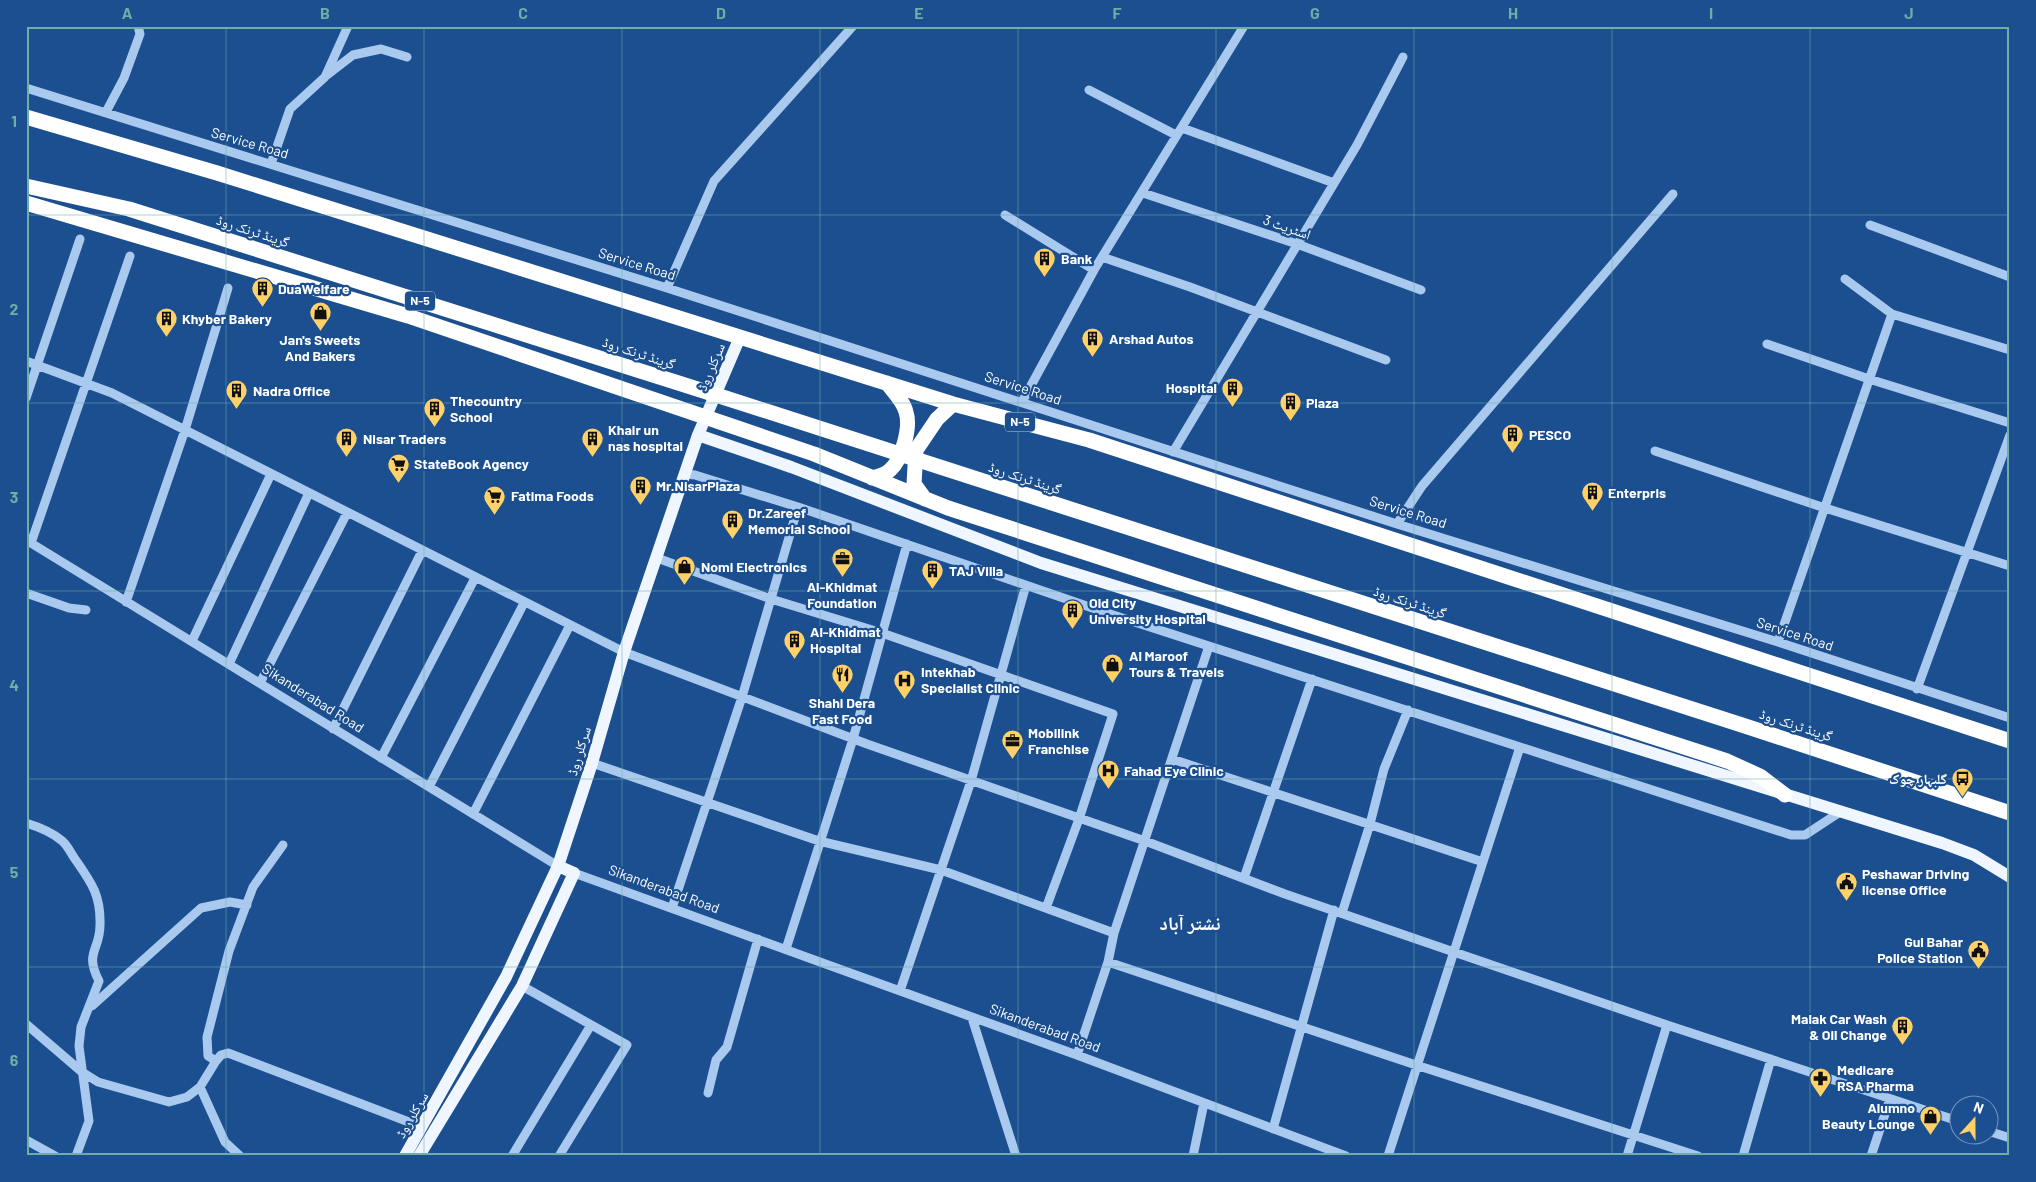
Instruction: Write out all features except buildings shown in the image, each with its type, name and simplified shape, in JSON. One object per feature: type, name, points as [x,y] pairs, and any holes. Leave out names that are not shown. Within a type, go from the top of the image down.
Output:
[{"type":"highway","name":"N-5","points":[[26,117],[218,173],[953,404],[1089,440],[2010,741]]},
{"type":"highway","name":"گرینڈ ٹرنک روڈ","points":[[26,186],[139,212],[701,390],[2010,813]]},
{"type":"highway","points":[[26,203],[408,316],[814,454],[925,499],[1727,761],[1760,776],[1785,795]]},
{"type":"highway","points":[[872,478],[883,475],[891,470],[898,460],[908,427],[906,411],[887,383]]},
{"type":"highway","points":[[925,499],[914,484],[916,450],[937,419],[953,404]]},
{"type":"main road","name":"سرکلر روڈ","points":[[405,1156],[506,977],[558,866],[592,763],[624,652],[698,435],[740,337]]},
{"type":"main road","points":[[698,435],[809,474],[948,529],[1041,563],[1966,852],[2010,877]]},
{"type":"main road","name":"Sikanderabad Road","points":[[558,866],[574,873]]},
{"type":"main road","points":[[419,1156],[522,986],[574,873]]},
{"type":"street","points":[[106,112],[124,78],[140,34],[138,26]]},
{"type":"street","points":[[325,77],[348,26]]},
{"type":"street","points":[[667,288],[714,181],[853,26]]},
{"type":"street","points":[[1022,402],[1094,270],[1244,26]]},
{"type":"street","points":[[271,164],[290,109],[325,77],[353,56],[381,49],[407,57]]},
{"type":"street","points":[[1173,452],[1357,145],[1403,57]]},
{"type":"street","name":"Service Road","points":[[26,88],[667,288],[1173,452],[1778,642],[2010,718]]},
{"type":"street","points":[[1090,90],[1176,135]]},
{"type":"street","points":[[1182,128],[1334,183]]},
{"type":"street","name":"اسٹریٹ 3","points":[[1143,193],[1298,244],[1421,290]]},
{"type":"street","points":[[1398,524],[1422,486],[1673,194]]},
{"type":"street","points":[[1006,215],[1094,270]]},
{"type":"street","points":[[1870,225],[2010,277]]},
{"type":"street","points":[[26,398],[80,239]]},
{"type":"street","points":[[28,541],[130,256]]},
{"type":"street","points":[[1102,257],[1386,360]]},
{"type":"street","points":[[1845,280],[1892,314],[2010,350]]},
{"type":"street","points":[[126,602],[185,430],[228,288]]},
{"type":"street","points":[[1778,642],[1892,314]]},
{"type":"street","points":[[1767,344],[1869,379],[2010,423]]},
{"type":"street","points":[[26,361],[112,392],[524,603],[624,652],[853,739],[1244,878],[1667,1025],[1948,1118]]},
{"type":"street","points":[[1917,689],[2010,435]]},
{"type":"street","points":[[1655,451],[1825,508],[2010,566]]},
{"type":"street","points":[[192,641],[271,474]]},
{"type":"street","points":[[685,474],[696,475],[798,507],[1209,646],[1791,835],[1805,835],[1840,812]]},
{"type":"street","points":[[229,664],[309,493]]},
{"type":"street","points":[[672,908],[742,697],[798,507]]},
{"type":"street","points":[[260,684],[347,513]]},
{"type":"street","name":"Sikanderabad Road","points":[[28,541],[558,866]]},
{"type":"street","points":[[786,949],[853,739],[907,544]]},
{"type":"street","points":[[333,729],[422,551]]},
{"type":"street","points":[[656,558],[771,599],[882,633],[1113,714],[1079,819],[1046,908]]},
{"type":"street","points":[[381,758],[475,578]]},
{"type":"street","points":[[900,990],[971,781],[1026,585]]},
{"type":"street","points":[[26,593],[70,608],[86,610]]},
{"type":"street","points":[[429,787],[524,603]]},
{"type":"street","points":[[473,814],[570,626]]},
{"type":"street","points":[[1077,1055],[1108,962],[1114,933],[1209,646]]},
{"type":"street","points":[[1244,878],[1312,679]]},
{"type":"street","points":[[1273,1128],[1338,911],[1370,824],[1384,769],[1408,710]]},
{"type":"street","points":[[1388,1156],[1520,747]]},
{"type":"street","points":[[1172,759],[1484,862]]},
{"type":"street","points":[[592,763],[819,841],[941,870],[1114,933]]},
{"type":"street","points":[[26,823],[49,831],[63,841],[98,896],[100,928],[92,954],[93,968],[99,981],[81,1027],[79,1046],[89,1121],[76,1156]]},
{"type":"street","points":[[216,1061],[208,1056],[207,1037],[229,951],[253,887],[283,845]]},
{"type":"street","name":"Sikanderabad Road","points":[[574,873],[1077,1055],[1341,1155]]},
{"type":"street","points":[[90,1008],[201,908],[230,902],[247,905]]},
{"type":"street","points":[[708,1093],[716,1060],[727,1047],[758,939]]},
{"type":"street","points":[[1108,962],[1416,1065],[1698,1156]]},
{"type":"street","points":[[522,986],[627,1045],[559,1156]]},
{"type":"street","points":[[972,1018],[1016,1156]]},
{"type":"street","points":[[26,1024],[82,1072],[98,1082],[169,1102],[187,1097],[200,1088],[216,1061],[221,1055],[228,1053],[422,1127]]},
{"type":"street","points":[[512,1156],[591,1025]]},
{"type":"street","points":[[1627,1156],[1667,1025]]},
{"type":"street","points":[[1743,1156],[1771,1059]]},
{"type":"street","points":[[200,1088],[224,1142],[240,1156]]},
{"type":"street","points":[[1872,1156],[1890,1098]]},
{"type":"street","points":[[1193,1156],[1204,1103]]},
{"type":"street","points":[[1998,1134],[2010,1138]]},
{"type":"street","points":[[26,1140],[56,1156]]},
{"type":"place","name":"Bank","points":[[1045,278]]},
{"type":"place","name":"DuaWelfare","points":[[262,308]]},
{"type":"place","name":"Jan's Sweets And Bakers","points":[[320,331]]},
{"type":"place","name":"Khyber Bakery","points":[[166,338]]},
{"type":"place","name":"Arshad Autos","points":[[1093,358]]},
{"type":"place","name":"Hospital","points":[[1233,407]]},
{"type":"place","name":"Nadra Office","points":[[237,410]]},
{"type":"place","name":"Plaza","points":[[1290,422]]},
{"type":"place","name":"Thecountry School","points":[[434,428]]},
{"type":"place","name":"PESCO","points":[[1513,454]]},
{"type":"place","name":"Khair un nas hospital","points":[[592,457]]},
{"type":"place","name":"Nisar Traders","points":[[347,458]]},
{"type":"place","name":"StateBook Agency","points":[[398,483]]},
{"type":"place","name":"Mr.NisarPlaza","points":[[640,505]]},
{"type":"place","name":"Enterpris","points":[[1592,512]]},
{"type":"place","name":"Fatima Foods","points":[[495,515]]},
{"type":"place","name":"Dr.Zareef Memorial School","points":[[732,540]]},
{"type":"place","name":"Al-Khidmat Foundation","points":[[842,578]]},
{"type":"place","name":"Nomi Electronics","points":[[685,586]]},
{"type":"place","name":"TAJ Villa","points":[[933,590]]},
{"type":"place","name":"Old City University Hospital","points":[[1073,630]]},
{"type":"place","name":"Al-Khidmat Hospital","points":[[794,659]]},
{"type":"place","name":"Al Maroof Tours & Travels","points":[[1113,683]]},
{"type":"place","name":"Shahi Dera Fast Food","points":[[842,694]]},
{"type":"place","name":"Intekhab Specialist Clinic","points":[[905,699]]},
{"type":"place","name":"Mobilink Franchise","points":[[1012,760]]},
{"type":"place","name":"Fahad Eye Clinic","points":[[1108,790]]},
{"type":"place","name":"گلبہار چوک","points":[[1963,798]]},
{"type":"place","name":"Peshawar Driving license Office","points":[[1846,901]]},
{"type":"place","name":"Gul Bahar Police Station","points":[[1979,969]]},
{"type":"place","name":"Malak Car Wash & Oil Change","points":[[1903,1046]]},
{"type":"place","name":"Medicare RSA Pharma","points":[[1821,1097]]},
{"type":"place","name":"Alumno Beauty Lounge","points":[[1931,1135]]},
{"type":"district","name":"نشتر آباد","points":[[1190,923]]}]
